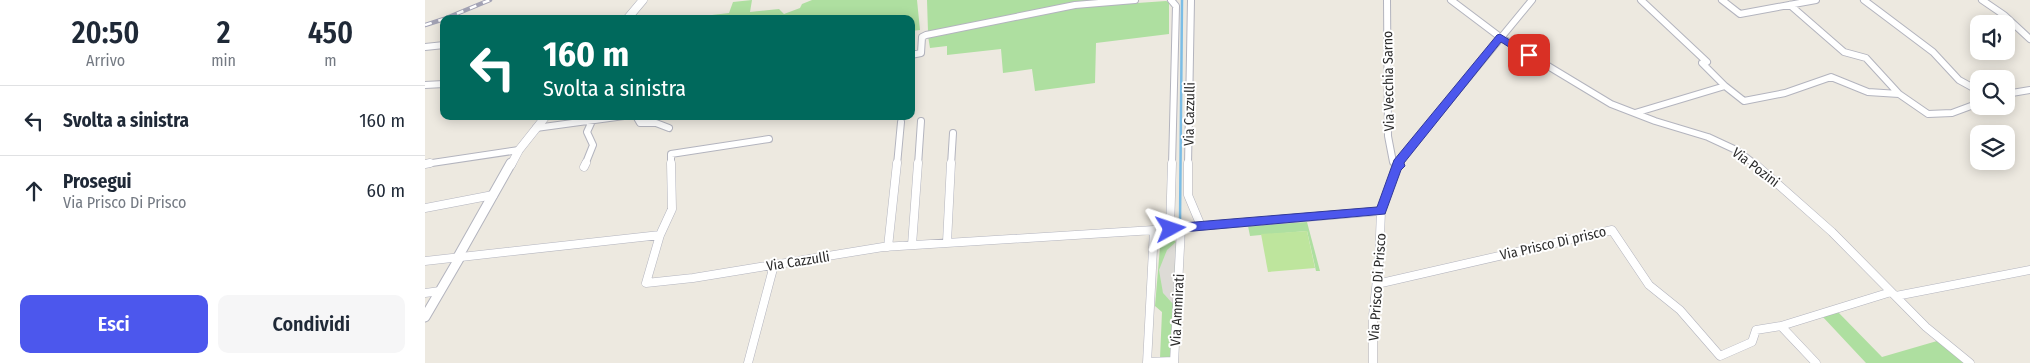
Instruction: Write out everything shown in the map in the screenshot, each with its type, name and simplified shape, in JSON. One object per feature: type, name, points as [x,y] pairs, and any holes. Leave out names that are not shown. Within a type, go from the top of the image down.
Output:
[{"type":"street","points":[[630,15],[643,0]]},
{"type":"street","points":[[915,54],[923,50],[922,37],[926,35],[1075,5],[1135,0]]},
{"type":"street","points":[[1171,0],[1176,6],[1171,229]]},
{"type":"street","name":"Via Cazzulli","points":[[1191,0],[1188,195],[1201,226]]},
{"type":"street","name":"Via Vecchia Sarno","points":[[1387,0],[1388,136],[1396,164]]},
{"type":"street","name":"Via Pozini","points":[[1451,0],[1500,37],[1603,99],[1634,113],[1708,137],[1736,150],[1762,168],[1832,232],[1926,327],[1969,363]]},
{"type":"street","points":[[1396,164],[1500,37],[1533,0]]},
{"type":"street","points":[[1641,0],[1707,62],[1701,64],[1744,101],[1785,93],[1831,77],[1868,92],[1899,94]]},
{"type":"street","points":[[1722,0],[1740,14],[1816,0]]},
{"type":"street","points":[[1864,0],[1933,52],[1959,80],[1970,86]]},
{"type":"street","points":[[1982,0],[2004,15],[2030,39]]},
{"type":"street","points":[[1790,5],[1844,52],[1866,58],[1899,94],[1928,114],[1952,113],[1970,106]]},
{"type":"street","points":[[425,47],[440,45]]},
{"type":"street","points":[[425,86],[440,84]]},
{"type":"street","points":[[1634,113],[1725,86]]},
{"type":"street","points":[[2015,92],[2030,90]]},
{"type":"street","points":[[425,317],[519,150],[542,120]]},
{"type":"street","points":[[535,128],[598,120]]},
{"type":"street","points":[[638,120],[640,123],[656,123],[669,128]]},
{"type":"street","points":[[584,167],[593,145],[587,132],[592,121]]},
{"type":"street","points":[[912,245],[921,121]]},
{"type":"street","points":[[888,247],[901,122]]},
{"type":"street","points":[[947,242],[953,133]]},
{"type":"street","points":[[425,261],[660,235],[672,209],[671,154],[769,139]]},
{"type":"street","points":[[425,164],[519,150]]},
{"type":"street","name":"Via Prisco Di Prisco","points":[[1373,363],[1373,316],[1377,284],[1381,211],[1396,164]]},
{"type":"street","points":[[425,208],[493,195]]},
{"type":"street","name":"Via Cazzulli","points":[[660,235],[646,283],[693,278],[888,247],[1171,229],[1381,211]]},
{"type":"street","name":"Via Ammirati","points":[[1174,362],[1181,228]]},
{"type":"street","name":"Via Ammirati","points":[[1147,362],[1154,230]]},
{"type":"street","name":"Via Prisco Di prisco","points":[[1377,284],[1612,230],[1649,285],[1679,310],[1720,356],[1752,342],[1757,330],[1781,326]]},
{"type":"street","points":[[748,363],[774,265]]},
{"type":"street","points":[[1816,363],[1781,326],[1893,294],[2030,270]]},
{"type":"street","points":[[425,293],[440,291]]},
{"type":"street","points":[[1147,362],[1174,362]]},
{"type":"green space","points":[[752,0],[750,12],[779,9],[784,14],[800,8],[802,4],[812,0],[917,0],[920,30],[915,31],[915,15],[712,15],[729,13],[733,2]]},
{"type":"green space","points":[[927,0],[1097,0],[1097,1],[928,32]]},
{"type":"green space","points":[[1169,2],[1169,34],[1096,43],[1095,83],[1035,91],[1032,69],[1003,73],[1001,49],[947,55],[947,46],[930,48],[928,36],[1080,7]]},
{"type":"green space","points":[[1307,222],[1320,271],[1316,271],[1307,231],[1250,236],[1248,226]]},
{"type":"green space","points":[[1307,231],[1315,268],[1268,272],[1261,234]]},
{"type":"green space","points":[[1169,238],[1176,242],[1171,357],[1160,358],[1162,312],[1155,306],[1160,247]]},
{"type":"green space","points":[[1837,311],[1882,357],[1937,341],[1964,363],[1866,363],[1822,316]]},
{"type":"shaded area","points":[[1176,242],[1173,304],[1163,293],[1159,270],[1167,250]]},
{"type":"waterway","points":[[1180,223],[1182,0]]},
{"type":"railway","points":[[454,15],[490,0]]},
{"type":"railway","points":[[425,25],[440,20]]},
{"type":"route","points":[[1171,229],[1381,211],[1396,168],[1400,166],[1398,163],[1500,37],[1529,55]]}]
